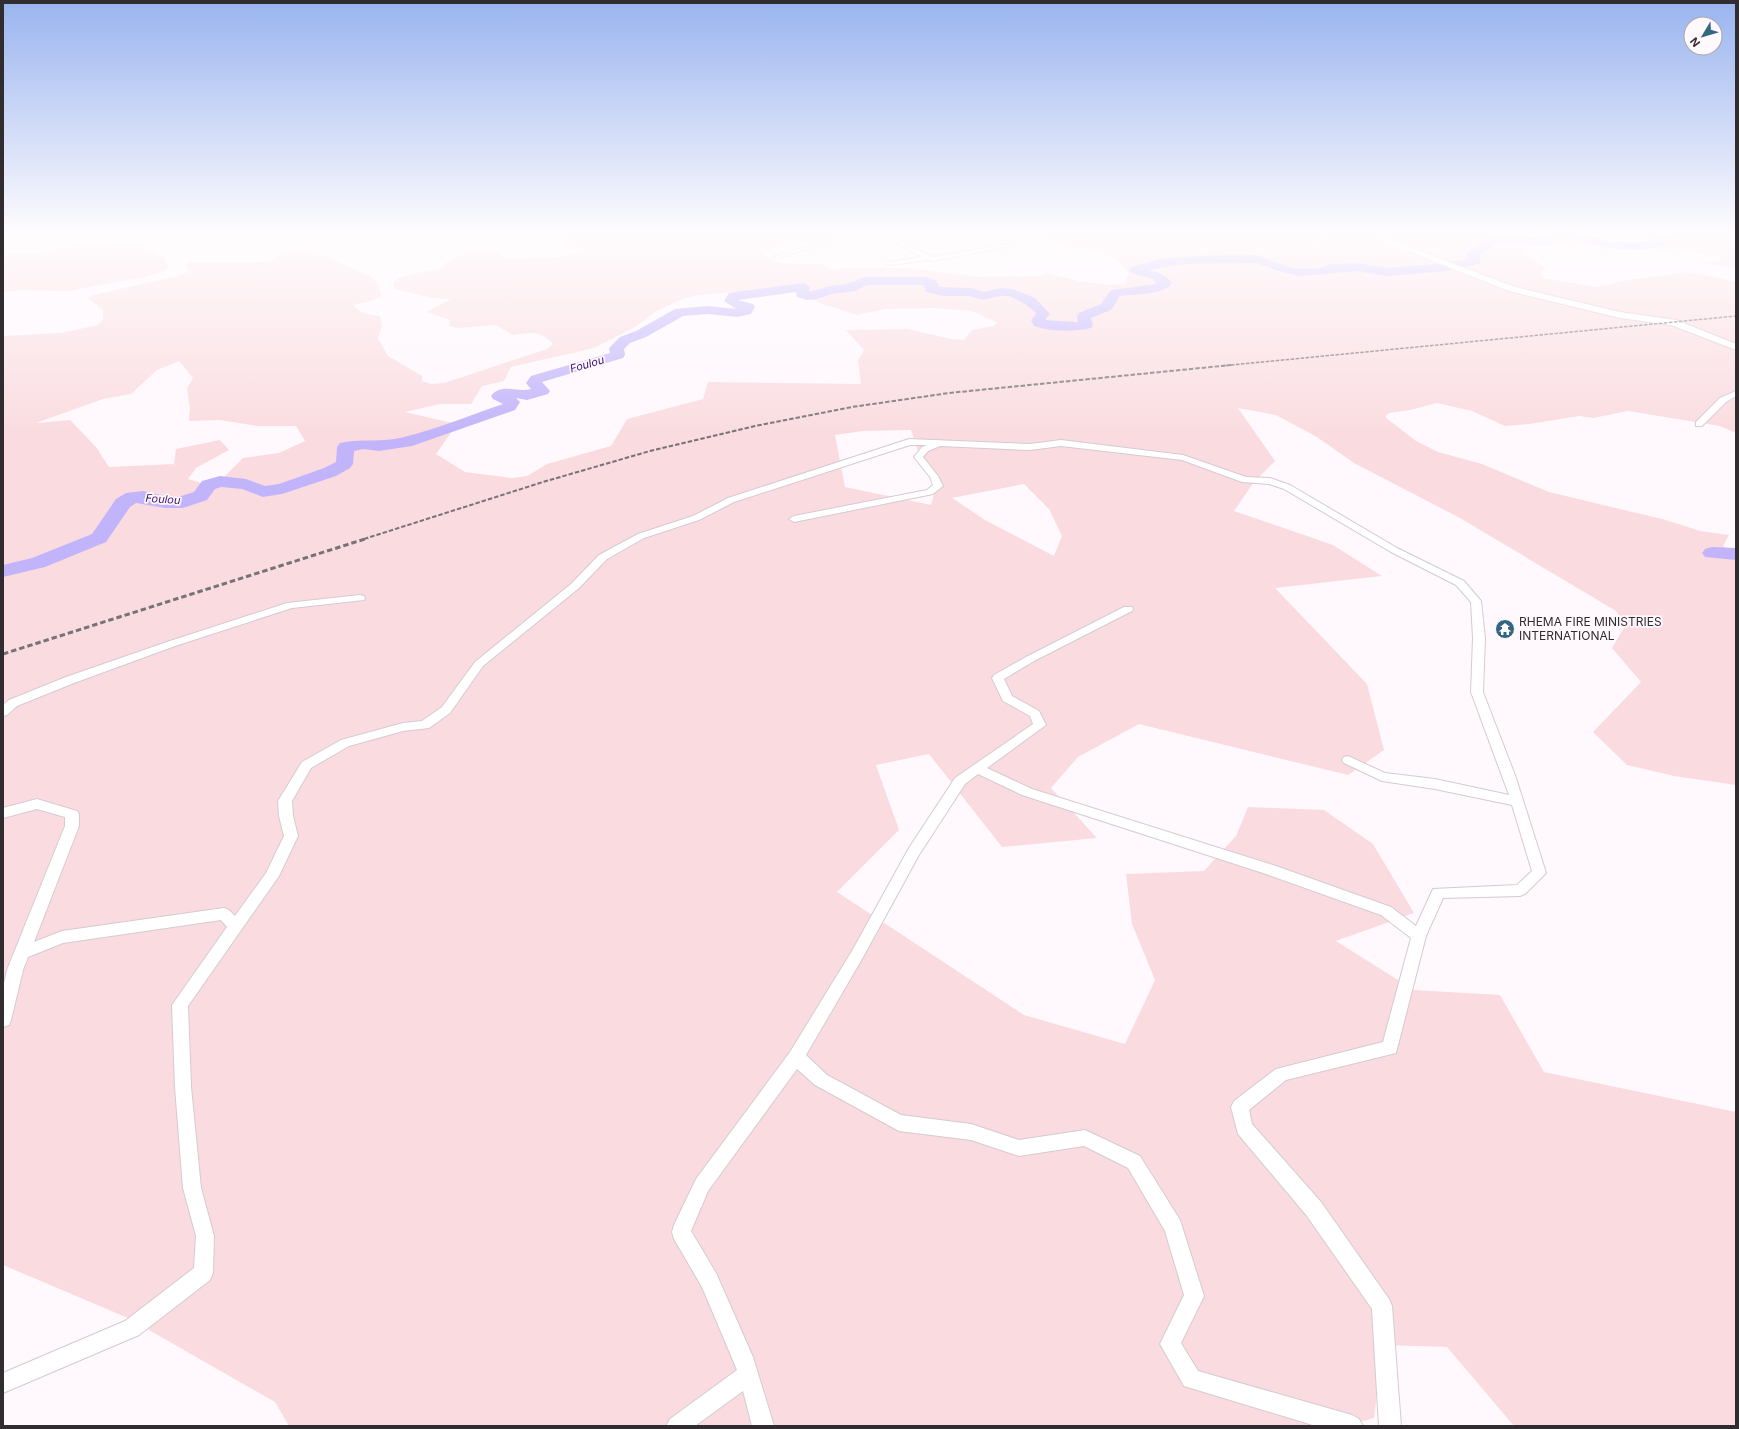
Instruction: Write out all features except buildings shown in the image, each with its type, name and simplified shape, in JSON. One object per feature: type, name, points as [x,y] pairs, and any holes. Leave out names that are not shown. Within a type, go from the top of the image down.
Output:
[{"type":"street","points":[[1556,300],[1620,315],[1673,322],[1736,346]]},
{"type":"street","points":[[1699,424],[1723,400],[1736,392]]},
{"type":"street","points":[[3,1383],[132,1328],[202,1272],[205,1236],[192,1188],[183,1087],[180,1005],[272,876],[291,836],[286,816],[285,801],[306,765],[345,743],[403,727],[425,725],[446,710],[479,664],[575,586],[603,557],[641,536],[696,518],[731,500],[909,442],[1030,447],[1061,443],[1183,458],[1245,480],[1270,481],[1287,487],[1394,550],[1460,582],[1476,600],[1479,638],[1477,692],[1517,801],[1539,874],[1520,890],[1438,893],[1419,936],[1390,1048],[1282,1074],[1240,1106],[1244,1128],[1314,1208],[1382,1306],[1390,1426]]},
{"type":"street","points":[[794,519],[930,492],[938,486],[934,476],[918,457],[925,449],[938,443]]},
{"type":"street","points":[[3,712],[13,703],[70,680],[171,644],[291,605],[360,598]]},
{"type":"street","points":[[763,1426],[749,1374],[709,1280],[681,1232],[702,1185],[796,1057],[857,955],[914,852],[960,781],[1040,725],[1036,714],[1008,698],[998,678],[1030,659],[1128,609]]},
{"type":"street","points":[[1348,760],[1382,777],[1435,784],[1517,801]]},
{"type":"street","points":[[978,769],[1027,792],[1271,870],[1386,911],[1419,936]]},
{"type":"street","points":[[3,813],[37,804],[72,814],[72,826],[6,995],[3,1020]]},
{"type":"street","points":[[22,953],[62,937],[166,921],[224,914],[235,926]]},
{"type":"street","points":[[796,1057],[821,1080],[900,1123],[971,1132],[1019,1148],[1085,1138],[1134,1162],[1173,1227],[1194,1296],[1170,1344],[1191,1379],[1352,1426]]},
{"type":"street","points":[[677,1426],[749,1374]]},
{"type":"shaded area","points":[[90,300],[375,300],[354,305],[362,312],[380,316],[382,325],[378,339],[388,356],[422,376],[422,381],[431,384],[444,383],[547,349],[553,344],[539,334],[530,333],[513,335],[496,325],[459,328],[449,326],[450,320],[427,312],[450,300],[681,300],[656,311],[635,327],[594,348],[511,367],[504,381],[482,386],[471,404],[440,404],[405,412],[457,424],[436,454],[465,472],[512,478],[527,476],[547,464],[611,446],[627,419],[703,399],[708,382],[861,384],[858,361],[864,350],[846,330],[908,329],[951,339],[964,340],[972,330],[994,326],[997,322],[971,311],[935,308],[886,309],[857,315],[813,300],[1736,300],[1736,433],[1720,426],[1628,411],[1593,418],[1579,416],[1529,424],[1505,426],[1472,411],[1437,403],[1410,410],[1389,413],[1385,417],[1416,441],[1438,452],[1482,464],[1549,492],[1666,520],[1700,531],[1729,535],[1723,546],[1736,554],[1736,785],[1674,776],[1627,765],[1593,732],[1641,682],[1612,648],[1625,626],[1616,611],[1460,518],[1354,463],[1317,437],[1276,415],[1238,408],[1275,461],[1254,482],[1234,511],[1333,545],[1382,576],[1275,588],[1367,684],[1384,750],[1348,775],[1139,724],[1078,757],[1051,788],[1097,838],[1002,847],[929,754],[876,765],[899,830],[837,892],[1024,1015],[1125,1044],[1155,980],[1132,924],[1126,874],[1204,871],[1236,836],[1248,807],[1324,810],[1373,844],[1414,913],[1336,941],[1414,990],[1500,995],[1544,1072],[1736,1112],[1736,1426],[1514,1426],[1447,1347],[1383,1345],[1374,1418],[1345,1426],[289,1426],[275,1402],[128,1318],[3,1265],[3,336],[61,333],[98,325],[103,319],[103,310]],"holes":[[[179,361],[193,378],[187,388],[190,408],[189,421],[220,420],[257,426],[296,426],[305,441],[279,453],[243,458],[220,481],[208,485],[188,479],[196,468],[229,450],[220,440],[176,449],[174,464],[109,467],[96,447],[70,420],[36,423],[103,399],[131,394],[157,370]],[[911,430],[918,451],[937,483],[931,505],[845,487],[835,435],[863,431]],[[1024,484],[1049,509],[1062,536],[1054,556],[985,520],[952,498]]]},
{"type":"waterway","name":"Foulou","points":[[3,571],[38,563],[99,538],[123,503],[132,497],[143,497],[165,502],[183,502],[201,496],[208,485],[220,481],[246,484],[263,492],[282,489],[330,472],[344,464],[346,447],[363,444],[379,446],[406,442],[509,407],[512,402],[499,396],[509,392],[527,395],[542,391],[534,383],[536,379],[618,355],[616,348],[625,340],[641,334],[680,312],[708,310],[737,313],[746,311],[748,307],[737,305],[731,301],[732,300]]},
{"type":"waterway","name":"Foulou","points":[[1028,300],[1040,309],[1043,314],[1038,320],[1039,323],[1055,326],[1086,325],[1084,316],[1106,307],[1111,300]]},
{"type":"waterway","points":[[1712,553],[1736,554]]},
{"type":"railway","points":[[1221,366],[1736,316]]},
{"type":"railway","points":[[364,539],[543,482],[650,451],[755,426],[852,407],[949,393],[1231,365]]},
{"type":"railway","points":[[3,654],[368,538]]},
{"type":"place","name":"RHEMA FIRE MINISTRIES INTERNATIONAL","points":[[1505,629]]}]
